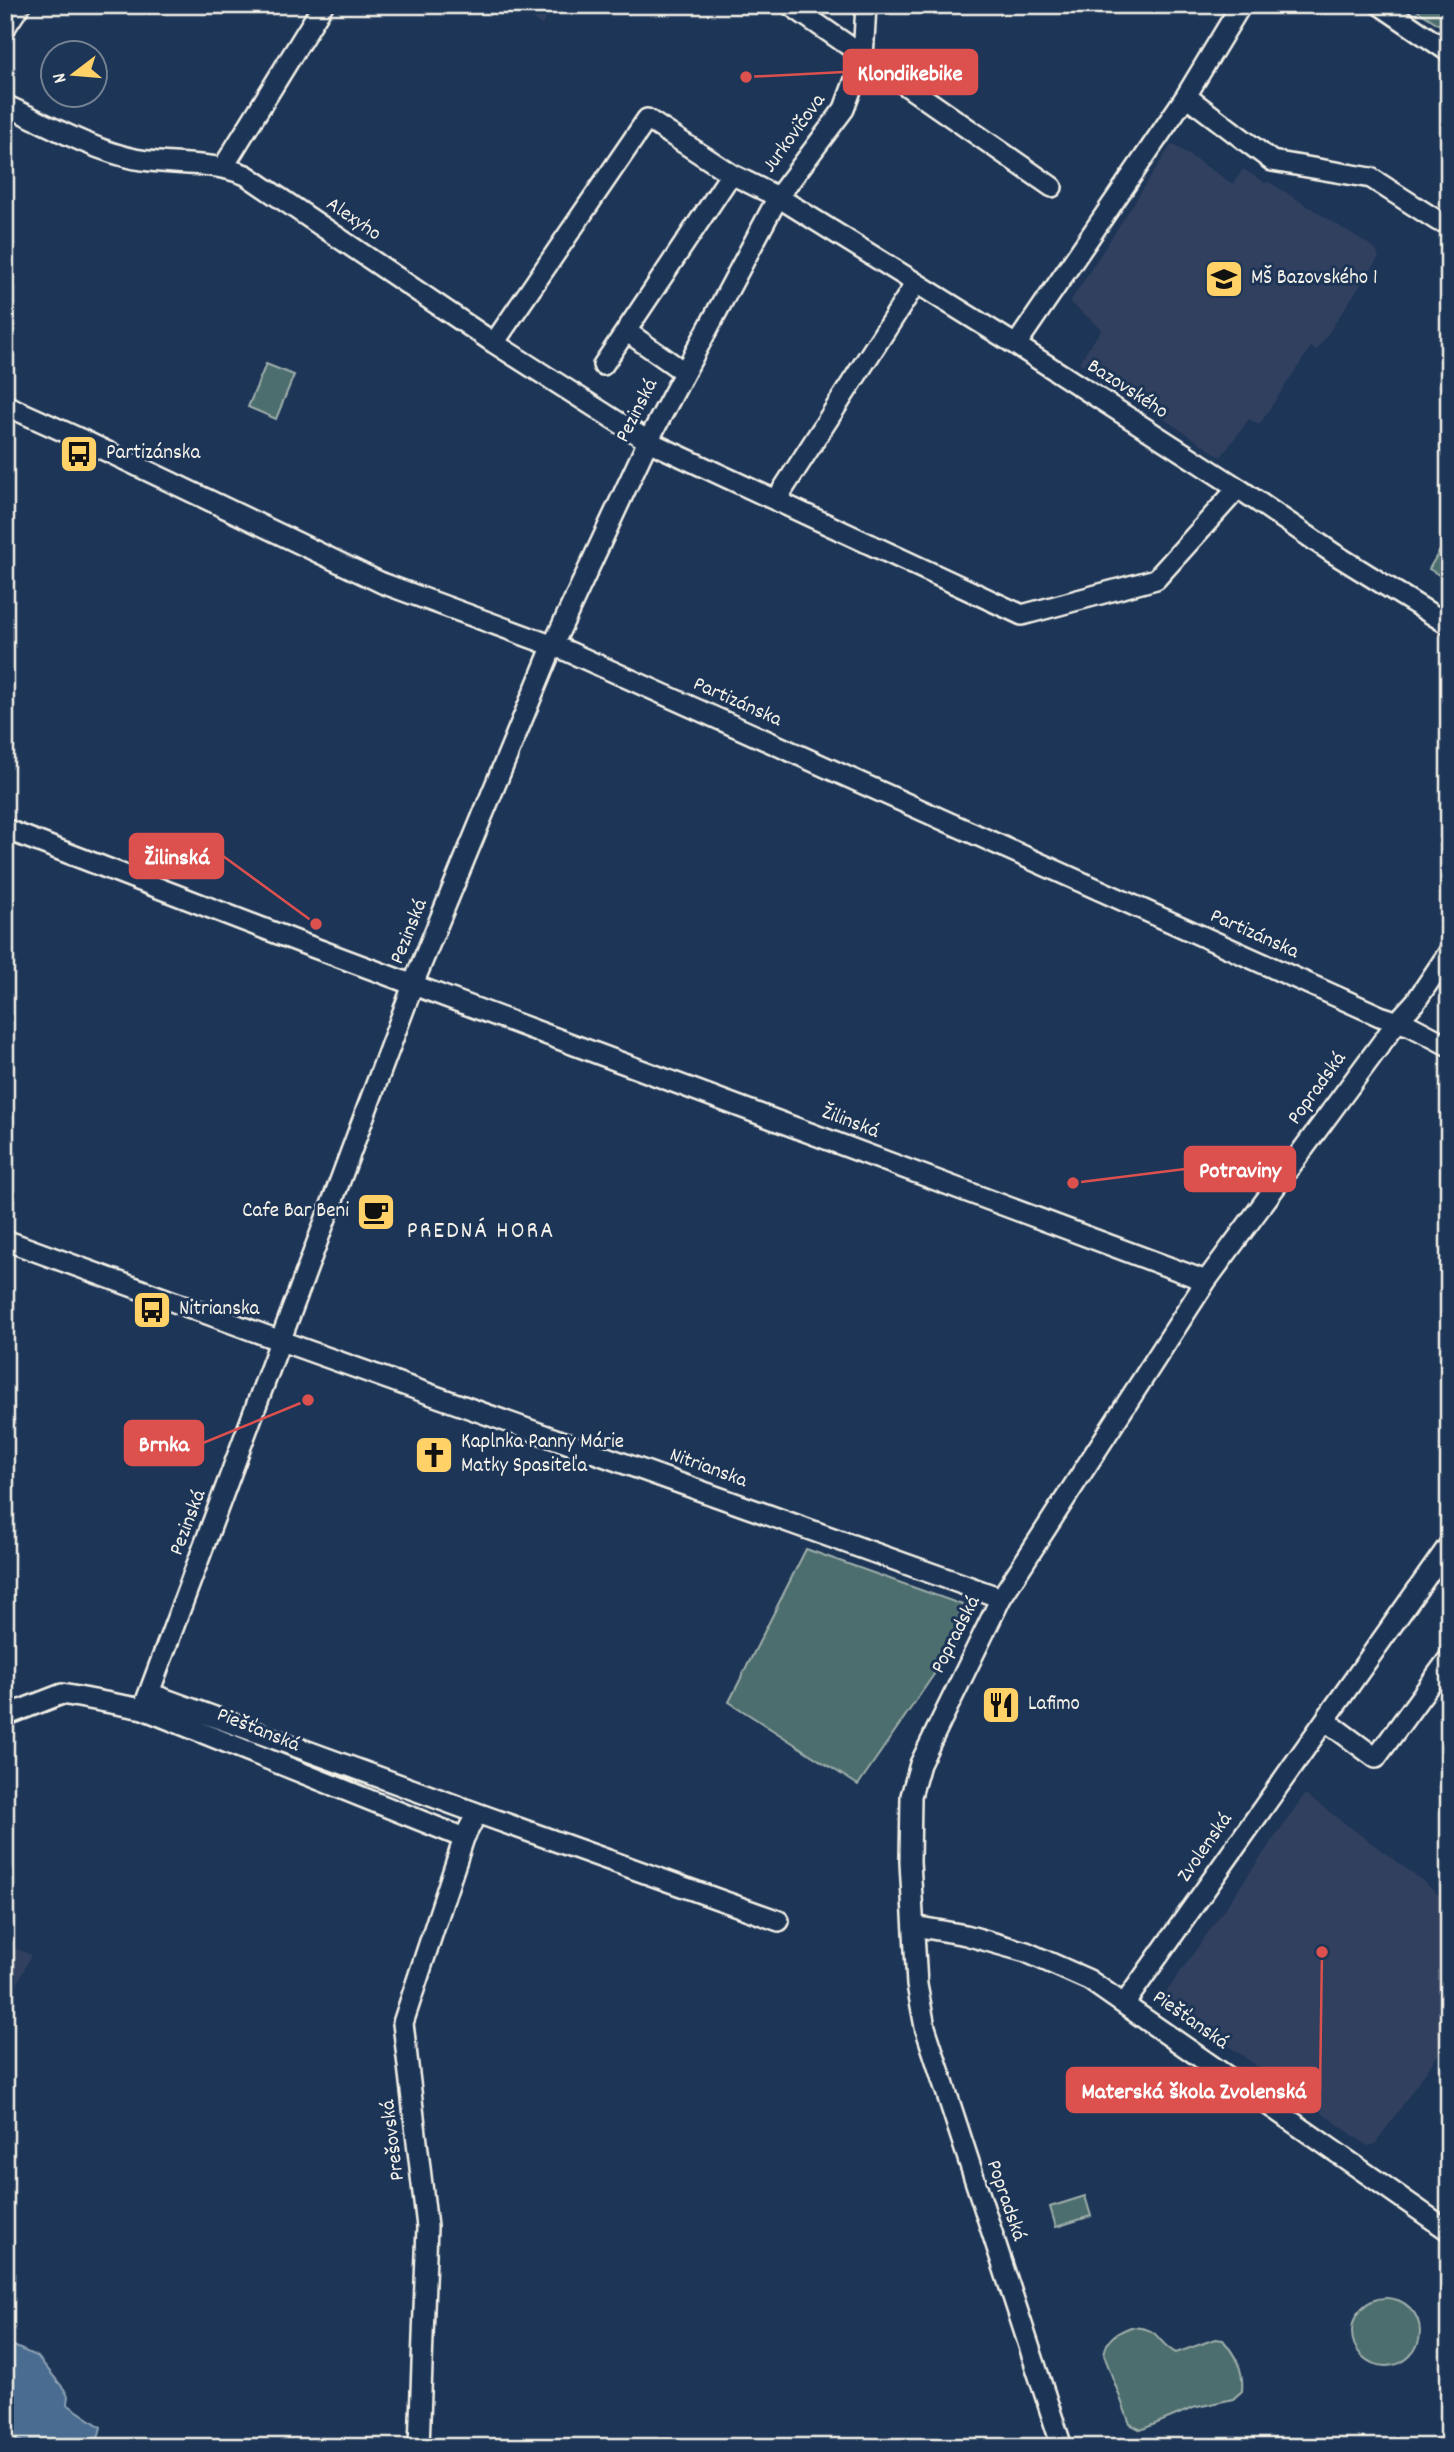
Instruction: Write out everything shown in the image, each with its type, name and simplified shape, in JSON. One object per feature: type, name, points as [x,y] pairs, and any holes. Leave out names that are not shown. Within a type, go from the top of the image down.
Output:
[{"type":"street","points":[[5,28],[20,5]]},
{"type":"street","points":[[224,166],[323,5]]},
{"type":"street","points":[[790,5],[1052,187]]},
{"type":"street","name":"Jurkovičova","points":[[778,197],[844,109],[863,58],[866,5]]},
{"type":"street","points":[[1016,345],[1186,96],[1241,5]]},
{"type":"street","points":[[1380,5],[1449,52]]},
{"type":"street","points":[[1186,96],[1272,161],[1371,178],[1438,221]]},
{"type":"street","name":"Alexyho","points":[[5,105],[111,153],[138,159],[224,166],[246,175],[494,343],[648,441],[1022,615],[1156,579],[1238,488]]},
{"type":"street","name":"Bazovského","points":[[494,343],[647,119],[731,174],[778,197],[1016,345],[1238,488],[1333,553],[1449,625]]},
{"type":"street","points":[[603,365],[731,174]]},
{"type":"street","name":"Pezinská","points":[[146,1701],[414,984],[553,645],[648,441],[778,197]]},
{"type":"street","points":[[776,500],[916,283]]},
{"type":"street","points":[[626,331],[684,372]]},
{"type":"street","name":"Partizánska","points":[[5,405],[382,583],[553,645],[1381,1016],[1411,1026],[1449,1046]]},
{"type":"street","name":"Žilinská","points":[[5,830],[1206,1281]]},
{"type":"street","name":"Popradská","points":[[1062,2447],[925,2027],[917,1985],[910,1861],[911,1796],[920,1764],[969,1660],[1002,1598],[1206,1281],[1397,1021],[1416,1001],[1449,952]]},
{"type":"street","name":"Nitrianska","points":[[5,1240],[1002,1598]]},
{"type":"street","name":"Zvolenská","points":[[1125,2003],[1449,1545]]},
{"type":"street","points":[[1326,1721],[1376,1758],[1449,1658]]},
{"type":"street","name":"Piešťanská","points":[[5,1716],[62,1694],[146,1701],[477,1813],[779,1921]]},
{"type":"street","name":"Piešťanská","points":[[146,1701],[464,1838]]},
{"type":"street","points":[[464,1838],[477,1813]]},
{"type":"street","name":"Prešovská","points":[[419,2447],[427,2227],[403,2023],[464,1838]]},
{"type":"street","name":"Piešťanská","points":[[914,1926],[966,1935],[1026,1952],[1089,1980],[1447,2228]]},
{"type":"shaded area","points":[[511,5],[554,5],[542,25]]},
{"type":"shaded area","name":"MŠ Bazovského 1","points":[[1172,144],[1233,184],[1243,169],[1265,183],[1269,182],[1371,246],[1379,257],[1317,350],[1311,347],[1259,425],[1249,419],[1221,457],[1079,362],[1102,329],[1070,302]]},
{"type":"shaded area","points":[[1305,1794],[1419,1878],[1449,1904],[1449,2039],[1375,2144],[1368,2146],[1176,2008],[1160,2001]]},
{"type":"shaded area","points":[[5,1944],[31,1955],[5,2010]]},
{"type":"shaded area","points":[[5,2342],[38,2357],[64,2389],[68,2396],[67,2404],[101,2427],[96,2447],[31,2447],[5,2433]]},
{"type":"green space","points":[[1409,5],[1449,5],[1449,31]]},
{"type":"green space","points":[[266,364],[294,375],[276,419],[248,407]]},
{"type":"green space","points":[[1449,535],[1449,581],[1429,569]]},
{"type":"green space","points":[[806,1549],[963,1605],[971,1615],[970,1622],[858,1785],[729,1702]]},
{"type":"green space","points":[[1085,2196],[1091,2216],[1056,2227],[1050,2207]]},
{"type":"green space","points":[[1379,2298],[1393,2298],[1405,2303],[1415,2313],[1420,2332],[1415,2351],[1405,2361],[1393,2366],[1379,2366],[1367,2361],[1357,2351],[1352,2339],[1352,2325],[1357,2313],[1367,2303]]},
{"type":"green space","points":[[1131,2327],[1148,2330],[1176,2353],[1215,2339],[1223,2340],[1238,2364],[1242,2376],[1242,2391],[1233,2399],[1193,2408],[1141,2430],[1130,2424],[1104,2355],[1107,2344],[1113,2337]]},
{"type":"place","name":"Klondikebike","points":[[746,77]]},
{"type":"place","name":"MŠ Bazovského 1","points":[[1224,279]]},
{"type":"place","name":"Partizánska","points":[[79,454]]},
{"type":"place","name":"Žilinská","points":[[316,924]]},
{"type":"place","name":"Potraviny","points":[[1073,1183]]},
{"type":"place","name":"Cafe Bar Beni","points":[[376,1212]]},
{"type":"place","name":"Nitrianska","points":[[152,1310]]},
{"type":"place","name":"Brnka","points":[[308,1400]]},
{"type":"place","name":"Kaplnka Panny Márie Matky Spasiteľa","points":[[434,1455]]},
{"type":"place","name":"Lafimo","points":[[1001,1705]]},
{"type":"place","name":"Materská škola Zvolenská","points":[[1322,1952]]},
{"type":"district","name":"PREDNÁ HORA","points":[[481,1232]]}]
